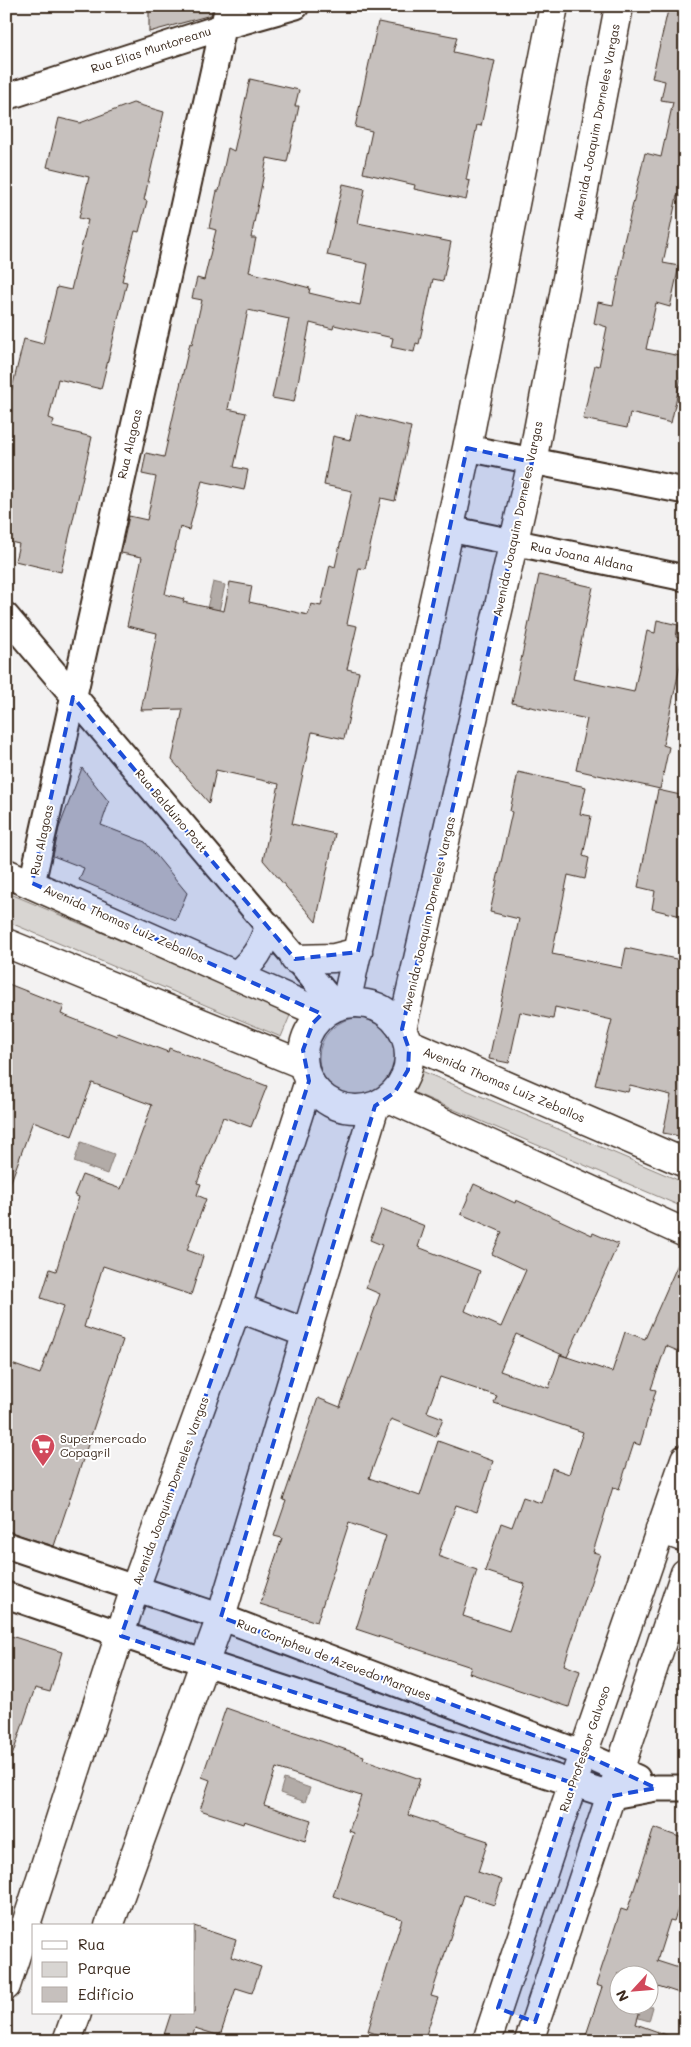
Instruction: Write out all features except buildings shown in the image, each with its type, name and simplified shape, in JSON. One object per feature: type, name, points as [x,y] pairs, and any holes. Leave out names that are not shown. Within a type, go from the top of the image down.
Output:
[{"type":"street","name":"Rua Elias Muntoreanu","points":[[6,97],[225,17],[296,6]]},
{"type":"street","name":"Avenida Joaquim Dorneles Vargas","points":[[6,1986],[135,1588],[237,1307],[306,1073],[305,1041],[313,1024],[335,1008],[358,952],[467,448],[554,6]]},
{"type":"street","name":"Avenida Joaquim Dorneles Vargas","points":[[110,1924],[221,1617],[306,1333],[382,1102],[400,1085],[408,1070],[405,1036],[532,462],[619,6]]},
{"type":"street","name":"Rua Alagoas","points":[[32,883],[225,17]]},
{"type":"street","points":[[467,448],[685,492]]},
{"type":"street","name":"Rua Joana Aldana","points":[[450,528],[685,578]]},
{"type":"street","name":"Rua Balduino Pott","points":[[6,616],[296,959],[335,1008]]},
{"type":"street","name":"Avenida Thomas Luiz Zeballos","points":[[6,873],[238,975],[335,1008],[360,1003],[377,1007],[391,1016],[405,1036],[685,1163]]},
{"type":"street","points":[[238,975],[255,959],[269,927]]},
{"type":"street","points":[[6,943],[306,1073],[319,1094],[336,1105],[355,1109],[382,1102],[685,1233]]},
{"type":"street","points":[[296,959],[334,958],[358,952]]},
{"type":"street","points":[[237,1307],[306,1333]]},
{"type":"street","name":"Rua Professor Galvoso","points":[[487,2041],[583,1754],[673,1534],[685,1459]]},
{"type":"street","name":"Rua Coripheu de Azevedo Marques","points":[[6,1545],[221,1617],[583,1754],[656,1788]]},
{"type":"street","points":[[498,2008],[532,2031],[685,1573]]},
{"type":"street","name":"Rua Coripheu de Azevedo Marques","points":[[6,1595],[121,1636],[612,1796],[656,1788],[685,1788]]},
{"type":"street","points":[[67,2041],[77,2014]]},
{"type":"highlighted area","points":[[467,448],[532,462],[402,1029],[409,1049],[408,1070],[395,1092],[375,1106],[221,1617],[583,1754],[656,1788],[612,1796],[535,2022],[498,2008],[573,1783],[121,1636],[237,1307],[309,1081],[303,1050],[313,1023],[322,1014],[32,883],[73,697],[295,959],[358,952]]},
{"type":"green space","points":[[6,892],[291,1013],[281,1037],[6,921]]},
{"type":"green space","points":[[351,1018],[367,1018],[388,1029],[399,1050],[399,1066],[388,1087],[367,1098],[351,1098],[337,1092],[325,1080],[319,1066],[319,1050],[325,1036],[337,1024]]},
{"type":"green space","points":[[417,1069],[685,1183],[685,1208],[408,1090]]},
{"type":"shaded area","points":[[213,582],[225,585],[219,611],[207,608]]},
{"type":"shaded area","points":[[81,1142],[114,1154],[107,1174],[74,1162]]},
{"type":"shaded area","points":[[284,1779],[310,1788],[305,1802],[280,1793]]},
{"type":"shaded area","points":[[625,2014],[651,2014],[649,2021]]},
{"type":"place","name":"Supermercado Copagril","points":[[43,1467]]}]
